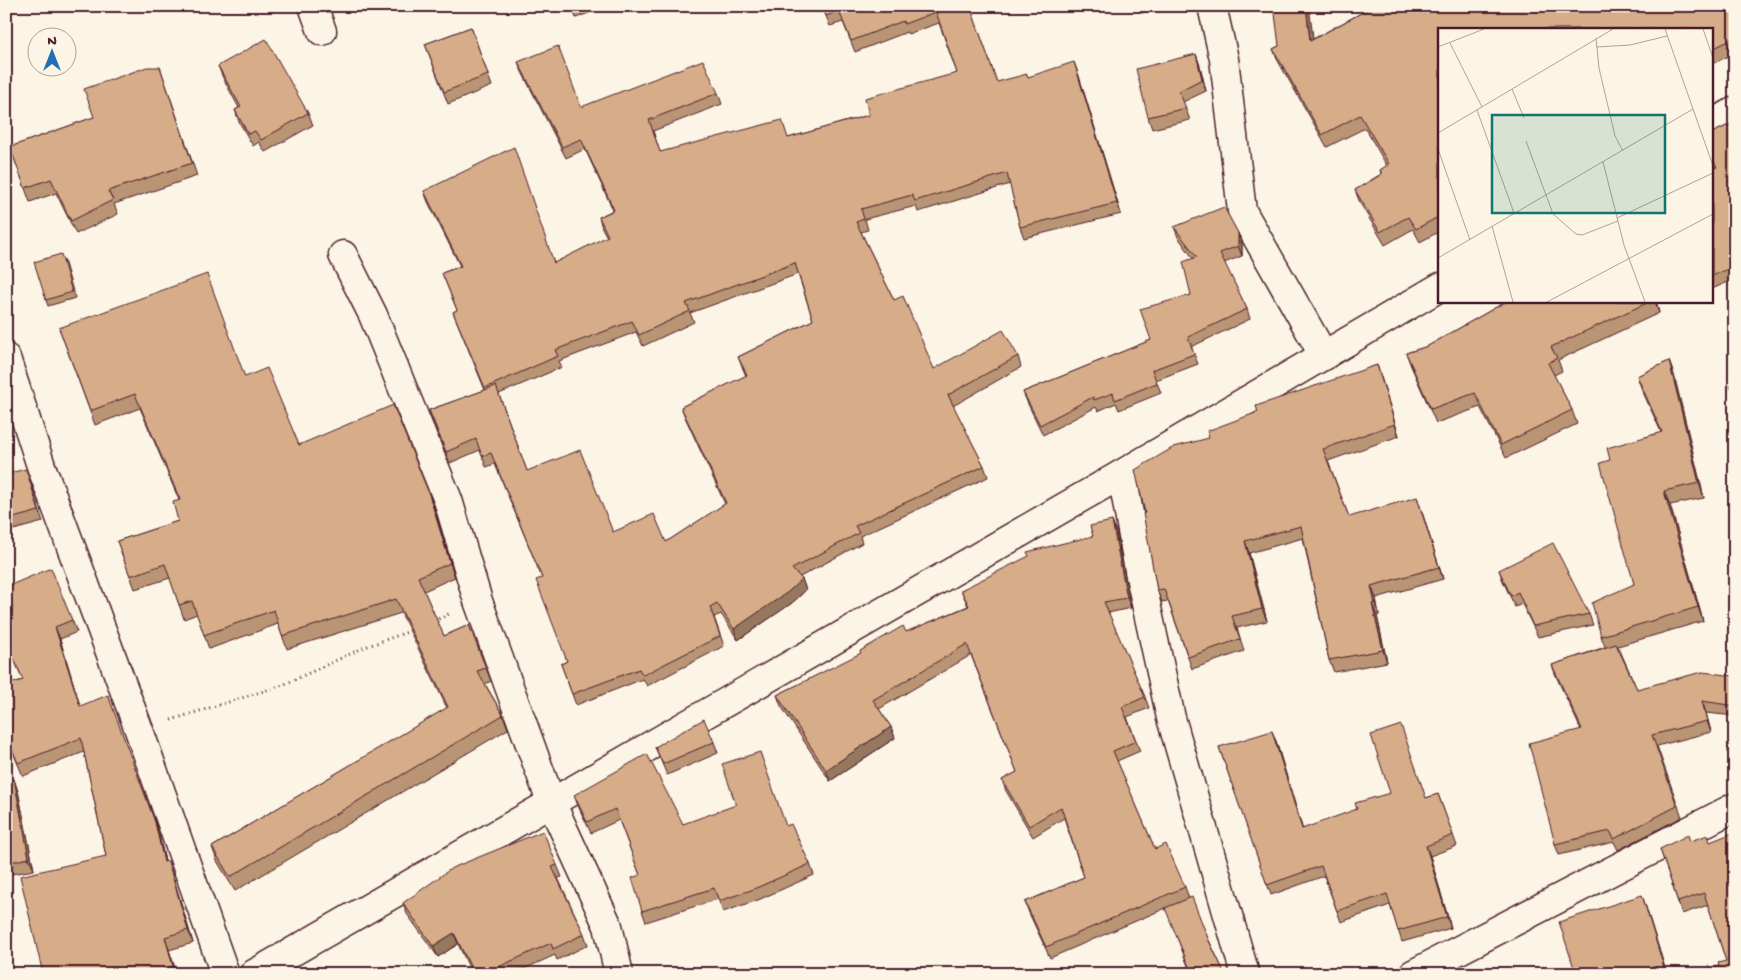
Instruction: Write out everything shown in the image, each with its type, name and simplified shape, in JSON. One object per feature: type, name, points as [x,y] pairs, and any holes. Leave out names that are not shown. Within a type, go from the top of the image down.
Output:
[{"type":"street","points":[[313,6],[322,31]]},
{"type":"street","points":[[1212,6],[1224,60],[1242,211],[1324,356]]},
{"type":"street","points":[[1714,123],[1735,111]]},
{"type":"street","points":[[343,255],[373,315],[448,500],[478,601],[550,802],[608,926],[619,974]]},
{"type":"street","points":[[254,974],[1122,474],[1438,288]]},
{"type":"street","points":[[6,358],[41,466],[139,730],[225,974]]},
{"type":"street","points":[[1122,474],[1140,576],[1171,718],[1245,974]]},
{"type":"street","points":[[1413,974],[1735,807]]},
{"type":"path","points":[[428,624],[478,601]]},
{"type":"path","points":[[139,730],[283,685],[365,647],[420,628]]},
{"type":"building","points":[[822,6],[970,6],[997,82],[1027,74],[1028,77],[1074,62],[1117,203],[1020,227],[1007,173],[915,201],[912,195],[861,209],[864,219],[856,222],[894,300],[903,296],[934,369],[1003,330],[1018,356],[948,395],[984,466],[855,526],[859,533],[792,569],[802,579],[788,592],[734,629],[717,603],[710,607],[720,636],[643,675],[639,669],[572,694],[561,664],[567,661],[536,580],[542,578],[491,453],[482,456],[476,439],[446,452],[429,410],[496,386],[527,471],[580,450],[613,532],[654,514],[666,542],[726,503],[681,407],[747,375],[738,357],[813,320],[795,263],[686,303],[690,311],[639,335],[632,321],[555,350],[558,356],[485,388],[453,312],[457,310],[442,273],[461,266],[424,191],[514,147],[554,263],[608,236],[599,217],[614,210],[581,139],[562,147],[518,62],[558,46],[581,107],[703,60],[718,93],[649,120],[660,152],[782,120],[788,138],[869,115],[865,98],[957,73],[936,12],[904,24],[903,21],[851,41],[839,11],[826,16]]},
{"type":"building","points":[[1274,6],[1306,6],[1310,41],[1374,6],[1731,6],[1735,15],[1735,38],[1714,48],[1714,28],[1438,28],[1438,217],[1416,229],[1408,217],[1380,232],[1355,190],[1382,174],[1380,170],[1389,164],[1360,115],[1322,135],[1273,49],[1279,46]]},
{"type":"building","points":[[471,27],[488,75],[444,92],[425,44]]},
{"type":"building","points":[[266,39],[308,113],[261,140],[255,131],[248,134],[235,110],[241,107],[218,66]]},
{"type":"building","points":[[1196,54],[1202,79],[1179,91],[1186,108],[1148,117],[1136,69]]},
{"type":"building","points":[[147,67],[160,67],[192,163],[108,191],[113,200],[71,221],[51,179],[25,188],[10,147],[94,117],[84,89]]},
{"type":"building","points":[[1735,122],[1735,266],[1714,275],[1714,168],[1717,167],[1714,162],[1714,132]]},
{"type":"building","points":[[1224,207],[1238,233],[1238,246],[1220,253],[1247,309],[1188,337],[1194,354],[1152,370],[1157,383],[1115,400],[1113,393],[1094,400],[1093,397],[1040,425],[1023,392],[1151,340],[1140,309],[1191,295],[1183,262],[1197,257],[1174,227]]},
{"type":"building","points":[[61,254],[72,292],[46,300],[34,262]]},
{"type":"building","points":[[207,274],[245,377],[267,368],[299,445],[393,405],[428,491],[450,563],[418,577],[444,636],[469,625],[486,668],[477,671],[503,715],[230,877],[212,847],[448,707],[396,599],[282,636],[274,610],[204,635],[192,601],[179,605],[165,564],[130,576],[117,541],[178,521],[173,502],[180,500],[135,394],[90,411],[59,328]]},
{"type":"building","points":[[1505,302],[1649,302],[1551,347],[1557,358],[1548,363],[1572,410],[1501,445],[1475,393],[1431,409],[1406,353],[1428,346]]},
{"type":"building","points":[[1669,361],[1699,483],[1664,491],[1698,607],[1601,636],[1592,603],[1634,584],[1600,463],[1610,460],[1607,448],[1662,432],[1637,376]]},
{"type":"building","points":[[1377,365],[1395,424],[1323,449],[1349,517],[1417,497],[1439,567],[1371,586],[1375,603],[1372,604],[1383,650],[1329,660],[1301,526],[1245,541],[1262,609],[1232,616],[1240,639],[1188,657],[1164,589],[1157,590],[1143,513],[1145,513],[1135,470],[1174,447],[1209,438],[1207,431],[1258,412],[1256,406]]},
{"type":"building","points":[[1735,384],[1735,397],[1730,386]]},
{"type":"building","points":[[26,469],[39,511],[6,520],[6,474]]},
{"type":"building","points":[[1112,521],[1127,598],[1104,602],[1145,697],[1122,707],[1136,741],[1113,751],[1155,849],[1166,844],[1185,887],[1046,947],[1025,902],[1084,877],[1061,807],[1029,826],[1002,780],[1017,772],[967,644],[873,700],[891,727],[826,770],[777,695],[861,653],[860,651],[903,626],[906,632],[969,606],[961,590],[1029,556],[1027,552],[1093,536],[1090,526]]},
{"type":"building","points":[[1553,543],[1589,614],[1533,626],[1518,592],[1511,596],[1499,570]]},
{"type":"building","points":[[51,568],[72,620],[55,627],[80,706],[108,695],[155,822],[164,862],[168,861],[188,930],[165,937],[173,966],[149,974],[43,974],[20,876],[106,856],[81,738],[18,763],[6,735],[6,685],[23,680],[6,640],[6,587]]},
{"type":"building","points":[[1616,644],[1637,689],[1702,672],[1735,676],[1735,706],[1702,701],[1707,721],[1652,735],[1677,806],[1614,839],[1610,831],[1555,844],[1529,743],[1582,729],[1552,665]]},
{"type":"building","points":[[704,719],[714,742],[663,764],[655,747]]},
{"type":"building","points":[[1401,725],[1426,798],[1438,794],[1453,835],[1426,846],[1447,917],[1398,931],[1387,894],[1337,911],[1321,866],[1267,885],[1219,747],[1272,731],[1302,829],[1357,809],[1355,803],[1390,793],[1371,735]]},
{"type":"building","points":[[760,752],[786,826],[791,824],[810,864],[754,889],[719,901],[714,888],[642,911],[632,878],[640,875],[615,809],[587,822],[574,795],[647,754],[683,824],[736,805],[722,764]]},
{"type":"building","points":[[14,779],[29,858],[6,863],[6,781]]},
{"type":"building","points":[[543,831],[557,865],[552,867],[584,934],[553,949],[551,943],[483,974],[474,974],[454,933],[433,946],[403,903],[452,868]]},
{"type":"building","points":[[1735,832],[1735,974],[1692,974],[1719,966],[1718,963],[1726,961],[1704,893],[1678,902],[1660,849],[1688,835],[1690,841],[1708,835],[1710,842]]},
{"type":"building","points":[[1642,895],[1666,974],[1576,974],[1559,922]]},
{"type":"building","points":[[1192,897],[1209,941],[1225,974],[1192,974],[1165,908]]},
{"type":"building","points":[[365,970],[367,974],[357,974]]}]
